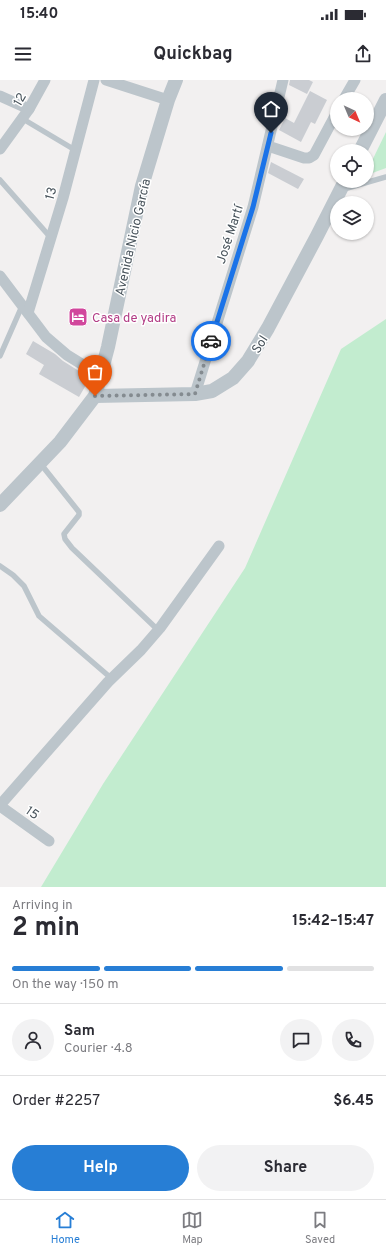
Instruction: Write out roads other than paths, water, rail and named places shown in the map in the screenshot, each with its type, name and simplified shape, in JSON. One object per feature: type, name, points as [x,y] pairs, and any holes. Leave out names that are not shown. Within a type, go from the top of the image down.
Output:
[{"type":"street","name":"12","points":[[0,148],[26,114],[45,80]]},
{"type":"street","name":"13","points":[[25,310],[51,239],[94,80]]},
{"type":"street","points":[[106,80],[168,100]]},
{"type":"street","name":"Avenida Nicio García","points":[[0,505],[60,442],[95,396],[101,376],[142,186],[168,100],[176,80]]},
{"type":"street","name":"José Martí","points":[[195,394],[253,207],[283,80]]},
{"type":"street","points":[[348,92],[355,80]]},
{"type":"street","points":[[0,96],[26,114]]},
{"type":"street","points":[[364,144],[386,100]]},
{"type":"street","points":[[268,146],[304,158],[309,158],[314,154],[330,125]]},
{"type":"street","name":"Sol","points":[[95,396],[195,394],[212,390],[233,378],[248,362],[268,328],[341,188]]},
{"type":"street","points":[[0,276],[46,337],[67,355],[101,376]]},
{"type":"street","points":[[0,806],[111,678],[141,650],[158,630],[219,546]]},
{"type":"street","name":"15","points":[[0,806],[49,841]]},
{"type":"lane","points":[[26,114],[75,150]]},
{"type":"lane","points":[[374,179],[386,177]]},
{"type":"lane","points":[[0,180],[51,239]]},
{"type":"lane","points":[[0,356],[25,310]]},
{"type":"lane","points":[[40,463],[79,512],[79,515],[64,534],[65,539],[72,548],[158,630]]},
{"type":"lane","points":[[0,566],[13,575],[24,586],[39,616],[111,678]]},
{"type":"place","name":"Casa de yadira","points":[[78,317]]}]
